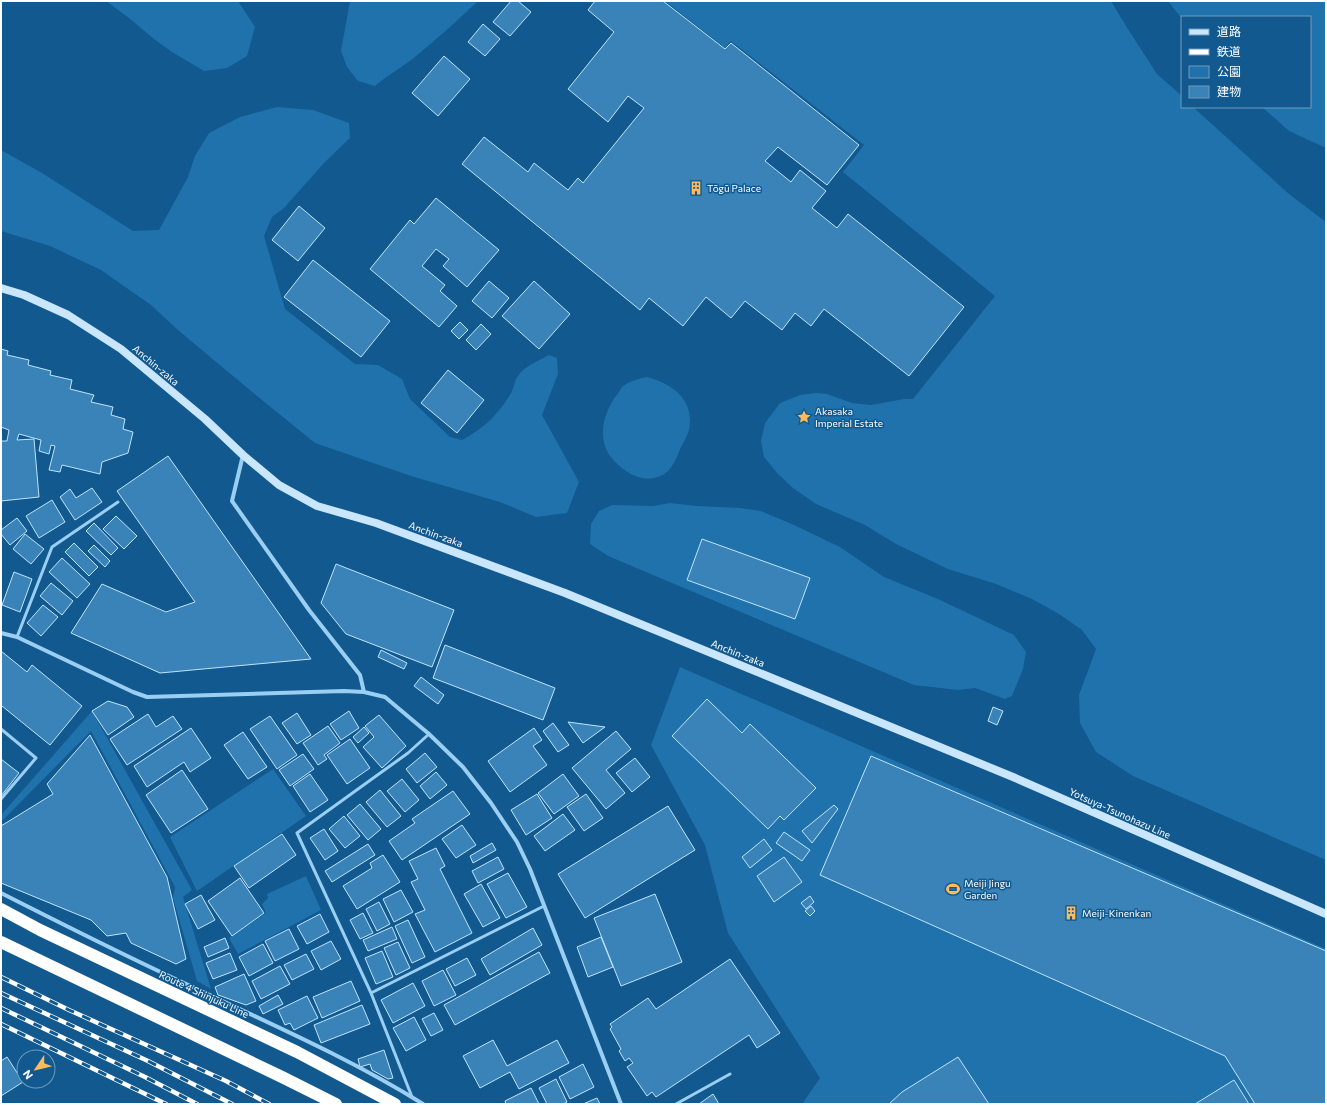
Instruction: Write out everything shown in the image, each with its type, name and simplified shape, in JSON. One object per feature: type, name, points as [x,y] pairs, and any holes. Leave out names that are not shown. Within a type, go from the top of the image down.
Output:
[{"type":"highway","name":"Route 4 Shinjuku Line","points":[[1,909],[40,930],[297,1052],[396,1104]]},
{"type":"highway","points":[[1,942],[336,1104]]},
{"type":"main road","name":"Anchin-zaka","points":[[1,288],[24,295],[68,315],[121,349],[205,419],[243,455],[279,485],[317,506],[376,523],[565,593],[904,732]]},
{"type":"main road","name":"Yotsuya-Tsunohazu Line","points":[[904,732],[1020,780],[1326,914]]},
{"type":"street","points":[[243,455],[232,501],[309,610],[360,675],[364,692]]},
{"type":"street","points":[[1,632],[17,637],[147,697],[344,691],[364,692],[385,697],[429,734],[463,767],[491,803],[517,842],[530,869],[621,1104]]},
{"type":"street","points":[[1,893],[195,989],[352,1063],[423,1104]]},
{"type":"lane","points":[[17,637],[52,547],[118,502]]},
{"type":"lane","points":[[1,729],[36,758],[1,799]]},
{"type":"lane","points":[[412,1097],[371,993],[297,833],[408,753],[429,734]]},
{"type":"lane","points":[[371,993],[544,906]]},
{"type":"lane","points":[[676,1104],[730,1074]]},
{"type":"green space","points":[[106,1],[238,1],[255,27],[247,56],[227,68],[204,71],[172,52]]},
{"type":"green space","points":[[350,1],[478,1],[415,57],[375,86],[358,81],[347,67],[341,51]]},
{"type":"green space","points":[[665,1],[1111,1],[1157,74],[1181,95],[1181,108],[1194,108],[1289,194],[1326,222],[1326,860],[1133,776],[1096,752],[1080,723],[1079,695],[1096,649],[1082,630],[1059,614],[1032,599],[996,584],[948,569],[896,544],[865,525],[816,504],[793,488],[778,474],[764,457],[761,441],[765,423],[780,403],[800,395],[816,393],[827,394],[852,403],[871,405],[904,399],[913,399],[995,296],[843,172],[864,145],[731,41],[725,48]]},
{"type":"green space","points":[[1168,1],[1326,1],[1326,148],[1289,131],[1263,108],[1311,108],[1311,16],[1181,16],[1181,18]]},
{"type":"green space","points":[[277,107],[313,110],[349,123],[350,138],[325,162],[284,208],[272,217],[264,236],[285,309],[355,364],[378,365],[402,379],[410,399],[450,437],[462,440],[477,431],[496,414],[507,400],[520,373],[532,364],[549,355],[557,358],[558,374],[542,415],[579,482],[567,513],[536,517],[500,502],[411,476],[315,443],[178,330],[151,305],[101,270],[50,246],[1,231],[1,150],[42,173],[133,231],[159,230],[188,177],[195,156],[209,133],[240,117]]},
{"type":"green space","points":[[647,377],[665,384],[680,395],[689,410],[690,419],[689,430],[676,460],[663,475],[653,478],[642,478],[623,469],[614,461],[606,449],[603,435],[606,415],[611,403],[622,387],[637,379]]},
{"type":"green space","points":[[670,503],[761,511],[840,547],[884,577],[938,599],[1014,635],[1026,652],[1023,669],[1012,696],[1005,699],[975,688],[958,690],[914,685],[608,556],[590,544],[591,524],[599,511],[612,505],[653,506]]},
{"type":"green space","name":"Meiji Jingu Garden","points":[[680,667],[1326,949],[1326,1104],[802,1104],[820,1078],[728,933],[705,845],[651,745]]},
{"type":"green space","points":[[92,711],[192,890],[183,897],[211,989],[197,981],[173,898],[175,887],[91,731],[1,822],[1,815]]},
{"type":"green space","points":[[273,769],[306,816],[197,891],[170,837]]},
{"type":"green space","points":[[306,876],[321,910],[238,954],[229,938],[266,913],[262,904],[268,898],[267,894]]},
{"type":"building","points":[[511,1],[518,1],[531,12],[510,36],[493,22]]},
{"type":"building","name":"Tōgū Palace","points":[[595,1],[663,1],[725,49],[731,43],[859,145],[827,185],[778,147],[765,161],[791,182],[800,170],[826,191],[812,208],[837,228],[848,214],[964,307],[909,376],[824,309],[811,326],[795,313],[782,330],[745,301],[731,318],[706,297],[683,326],[649,298],[640,310],[462,164],[484,137],[528,172],[534,163],[568,190],[578,178],[583,183],[644,108],[628,96],[608,122],[568,89],[614,32],[588,10]]},
{"type":"building","points":[[483,24],[500,39],[485,56],[468,42]]},
{"type":"building","points":[[444,56],[470,79],[438,116],[412,93]]},
{"type":"building","points":[[436,198],[499,250],[467,287],[443,266],[449,259],[436,249],[422,266],[445,285],[440,291],[457,306],[439,327],[370,269],[410,220],[414,224]]},
{"type":"building","points":[[299,206],[325,228],[298,261],[272,240]]},
{"type":"building","points":[[313,260],[390,321],[361,357],[284,297]]},
{"type":"building","points":[[489,281],[509,298],[492,318],[472,301]]},
{"type":"building","points":[[534,281],[570,314],[539,349],[502,316]]},
{"type":"building","points":[[460,322],[468,330],[459,339],[451,331]]},
{"type":"building","points":[[481,324],[491,334],[476,350],[466,340]]},
{"type":"building","points":[[1,349],[8,351],[7,355],[29,360],[28,365],[51,371],[50,375],[72,380],[70,389],[94,395],[91,402],[113,407],[111,415],[125,419],[123,429],[133,432],[128,453],[102,462],[100,474],[62,465],[60,472],[49,470],[55,446],[51,445],[49,454],[39,451],[41,440],[19,434],[17,440],[34,439],[39,497],[1,501],[1,441],[7,441],[9,430],[1,427]]},
{"type":"building","points":[[448,370],[484,400],[457,433],[421,403]]},
{"type":"building","points":[[168,456],[311,659],[160,673],[71,633],[102,584],[166,612],[195,602],[117,491]]},
{"type":"building","points":[[92,488],[102,502],[75,520],[60,497],[70,489],[76,498]]},
{"type":"building","points":[[52,500],[65,522],[39,538],[26,516]]},
{"type":"building","points":[[116,516],[137,536],[124,549],[103,529]]},
{"type":"building","points":[[17,518],[27,531],[10,545],[1,534],[1,530]]},
{"type":"building","points":[[94,523],[118,548],[111,555],[86,531]]},
{"type":"building","points":[[25,534],[44,549],[31,564],[13,549]]},
{"type":"building","points":[[702,539],[810,578],[795,619],[687,580]]},
{"type":"building","points":[[74,543],[98,567],[89,576],[65,552]]},
{"type":"building","points":[[94,545],[110,561],[105,567],[88,551]]},
{"type":"building","points":[[62,558],[90,584],[77,598],[49,572]]},
{"type":"building","points":[[336,564],[454,610],[432,667],[346,634],[321,603]]},
{"type":"building","points":[[14,572],[32,579],[20,612],[2,605]]},
{"type":"building","points":[[51,583],[73,601],[62,615],[40,596]]},
{"type":"building","points":[[43,605],[58,617],[41,636],[27,623]]},
{"type":"building","points":[[445,645],[555,688],[543,720],[433,678]]},
{"type":"building","points":[[381,650],[407,663],[404,669],[378,657]]},
{"type":"building","points":[[1,651],[27,672],[32,665],[82,706],[50,745],[2,706],[1,707]]},
{"type":"building","points":[[421,677],[444,695],[438,704],[414,686]]},
{"type":"building","points":[[707,699],[742,733],[750,724],[816,788],[784,820],[780,816],[768,829],[672,736]]},
{"type":"building","points":[[108,701],[127,707],[134,717],[108,735],[92,711]]},
{"type":"building","points":[[993,707],[1003,711],[997,725],[988,721]]},
{"type":"building","points":[[349,711],[359,728],[341,740],[330,724]]},
{"type":"building","points":[[297,713],[311,735],[297,744],[282,723]]},
{"type":"building","points":[[148,714],[156,727],[173,716],[182,729],[127,765],[110,739]]},
{"type":"building","points":[[379,715],[406,746],[382,768],[363,747],[374,737],[365,726]]},
{"type":"building","points":[[270,716],[297,755],[277,769],[250,729]]},
{"type":"building","points":[[568,722],[605,727],[583,743]]},
{"type":"building","points":[[553,723],[569,745],[558,752],[543,731]]},
{"type":"building","points":[[328,726],[340,743],[324,755],[327,759],[318,765],[303,743]]},
{"type":"building","points":[[364,727],[369,733],[358,743],[353,737]]},
{"type":"building","points":[[191,728],[211,758],[190,772],[184,762],[147,787],[134,766]]},
{"type":"building","points":[[534,728],[542,740],[533,746],[547,765],[510,792],[488,761]]},
{"type":"building","points":[[616,731],[631,749],[606,770],[625,793],[606,809],[572,768]]},
{"type":"building","points":[[243,732],[267,767],[248,779],[224,745]]},
{"type":"building","points":[[90,735],[167,877],[186,959],[176,964],[131,943],[126,933],[107,936],[91,920],[1,883],[1,826],[53,794],[47,784]]},
{"type":"building","points":[[350,739],[370,768],[347,784],[327,755]]},
{"type":"building","points":[[425,753],[437,767],[417,783],[406,769]]},
{"type":"building","points":[[303,754],[314,769],[290,786],[279,770]]},
{"type":"building","name":"Meiji-Kinenkan","points":[[871,756],[1326,951],[1326,1104],[1255,1104],[1225,1056],[820,875]]},
{"type":"building","points":[[635,758],[650,777],[632,792],[616,773]]},
{"type":"building","points":[[1,759],[19,773],[1,796]]},
{"type":"building","points":[[182,770],[208,809],[171,833],[146,795]]},
{"type":"building","points":[[436,772],[447,785],[430,799],[420,786]]},
{"type":"building","points":[[310,774],[328,800],[310,812],[293,786]]},
{"type":"building","points":[[563,774],[579,796],[554,814],[538,793]]},
{"type":"building","points":[[402,779],[419,800],[405,812],[387,791]]},
{"type":"building","points":[[380,790],[401,816],[387,827],[366,802]]},
{"type":"building","points":[[453,791],[470,814],[402,860],[389,841],[415,823],[412,819]]},
{"type":"building","points":[[537,794],[552,818],[526,835],[511,810]]},
{"type":"building","points":[[586,794],[603,818],[584,831],[567,807]]},
{"type":"building","points":[[360,804],[381,829],[368,840],[347,815]]},
{"type":"building","points":[[834,805],[838,809],[812,843],[802,831]]},
{"type":"building","points":[[668,806],[695,850],[585,918],[558,874]]},
{"type":"building","points":[[563,814],[575,830],[545,851],[534,836]]},
{"type":"building","points":[[344,816],[360,836],[345,848],[329,829]]},
{"type":"building","points":[[462,825],[476,845],[456,858],[442,839]]},
{"type":"building","points":[[324,829],[338,851],[325,860],[310,838]]},
{"type":"building","points":[[784,832],[810,850],[802,861],[776,843]]},
{"type":"building","points":[[282,834],[296,855],[249,888],[234,866]]},
{"type":"building","points":[[764,839],[772,850],[750,868],[742,857]]},
{"type":"building","points":[[492,843],[496,850],[473,863],[470,856]]},
{"type":"building","points":[[368,844],[375,855],[332,882],[325,871]]},
{"type":"building","points":[[436,848],[445,866],[440,869],[472,933],[435,952],[415,914],[425,910],[411,882],[418,879],[409,861]]},
{"type":"building","points":[[383,855],[400,882],[357,909],[343,886],[372,868],[370,863]]},
{"type":"building","points":[[498,857],[504,869],[478,883],[472,871]]},
{"type":"building","points":[[784,857],[802,882],[774,902],[757,876]]},
{"type":"building","points":[[508,873],[527,907],[506,918],[487,884]]},
{"type":"building","points":[[240,878],[264,913],[232,936],[208,901]]},
{"type":"building","points":[[481,884],[500,918],[483,927],[464,894]]},
{"type":"building","points":[[401,890],[413,912],[394,922],[383,899]]},
{"type":"building","points":[[655,894],[682,962],[621,986],[594,918]]},
{"type":"building","points":[[201,895],[215,920],[198,929],[185,904]]},
{"type":"building","points":[[810,896],[814,902],[806,909],[801,903]]},
{"type":"building","points":[[379,902],[390,924],[377,931],[366,909]]},
{"type":"building","points":[[811,906],[815,911],[810,916],[805,911]]},
{"type":"building","points":[[363,913],[373,933],[360,939],[350,920]]},
{"type":"building","points":[[320,914],[329,932],[307,944],[297,926]]},
{"type":"building","points":[[408,920],[425,957],[412,963],[395,926]]},
{"type":"building","points":[[392,927],[397,939],[368,951],[363,940]]},
{"type":"building","points":[[533,928],[542,945],[490,975],[481,959]]},
{"type":"building","points":[[289,929],[299,949],[275,961],[265,941]]},
{"type":"building","points":[[601,937],[613,967],[588,977],[577,947]]},
{"type":"building","points":[[225,938],[229,948],[208,957],[204,947]]},
{"type":"building","points":[[331,941],[341,959],[321,970],[311,951]]},
{"type":"building","points":[[398,942],[410,968],[396,975],[384,948]]},
{"type":"building","points":[[263,944],[273,963],[249,976],[239,957]]},
{"type":"building","points":[[382,951],[393,977],[376,984],[365,958]]},
{"type":"building","points":[[539,952],[550,973],[455,1025],[444,1005]]},
{"type":"building","points":[[230,953],[237,970],[213,979],[206,963]]},
{"type":"building","points":[[306,954],[314,969],[292,980],[284,965]]},
{"type":"building","points":[[467,958],[476,975],[455,986],[446,969]]},
{"type":"building","points":[[730,959],[780,1033],[757,1048],[749,1035],[656,1097],[652,1092],[647,1096],[627,1067],[633,1063],[629,1058],[625,1061],[619,1051],[621,1049],[610,1029],[612,1027],[610,1024],[648,998],[656,1009]]},
{"type":"building","points":[[280,966],[290,984],[261,999],[252,981]]},
{"type":"building","points":[[443,970],[456,995],[434,1006],[422,981]]},
{"type":"building","points":[[244,974],[256,1001],[246,1005],[218,995],[215,987]]},
{"type":"building","points":[[351,981],[360,1001],[322,1018],[313,997]]},
{"type":"building","points":[[413,983],[425,1006],[393,1023],[381,1000]]},
{"type":"building","points":[[278,995],[283,1004],[263,1014],[259,1006]]},
{"type":"building","points":[[307,996],[318,1018],[294,1030],[290,1023],[285,1025],[278,1010]]},
{"type":"building","points":[[362,1005],[370,1024],[321,1043],[314,1025]]},
{"type":"building","points":[[434,1013],[443,1030],[431,1036],[422,1019]]},
{"type":"building","points":[[414,1017],[426,1040],[406,1051],[393,1028]]},
{"type":"building","points":[[493,1040],[507,1066],[557,1040],[569,1063],[519,1089],[510,1072],[480,1088],[463,1056]]},
{"type":"building","points":[[384,1050],[393,1078],[388,1079],[372,1070],[370,1064],[360,1067],[358,1059]]},
{"type":"building","points":[[7,1057],[16,1071],[16,1086],[1,1096],[1,1061]]},
{"type":"building","points":[[958,1057],[989,1104],[889,1104],[902,1092]]},
{"type":"building","points":[[583,1064],[594,1087],[570,1099],[559,1077]]},
{"type":"building","points":[[556,1079],[567,1102],[563,1104],[547,1104],[539,1088]]},
{"type":"building","points":[[1234,1080],[1249,1104],[1195,1104]]},
{"type":"building","points":[[531,1088],[539,1104],[506,1104],[505,1101]]},
{"type":"building","points":[[713,1094],[719,1104],[699,1104]]},
{"type":"building","points":[[597,1098],[600,1104],[583,1104]]},
{"type":"railway","points":[[1,977],[69,1010],[226,1081],[269,1104]]},
{"type":"railway","points":[[1,993],[148,1061],[232,1104]]},
{"type":"railway","points":[[1,1008],[145,1077],[197,1104]]},
{"type":"railway","points":[[1,1024],[166,1104]]},
{"type":"place","name":"Tōgū Palace","points":[[696,188]]},
{"type":"place","name":"Akasaka Imperial Estate","points":[[804,417]]},
{"type":"place","name":"Meiji Jingu Garden","points":[[953,889]]},
{"type":"place","name":"Meiji-Kinenkan","points":[[1071,913]]}]
